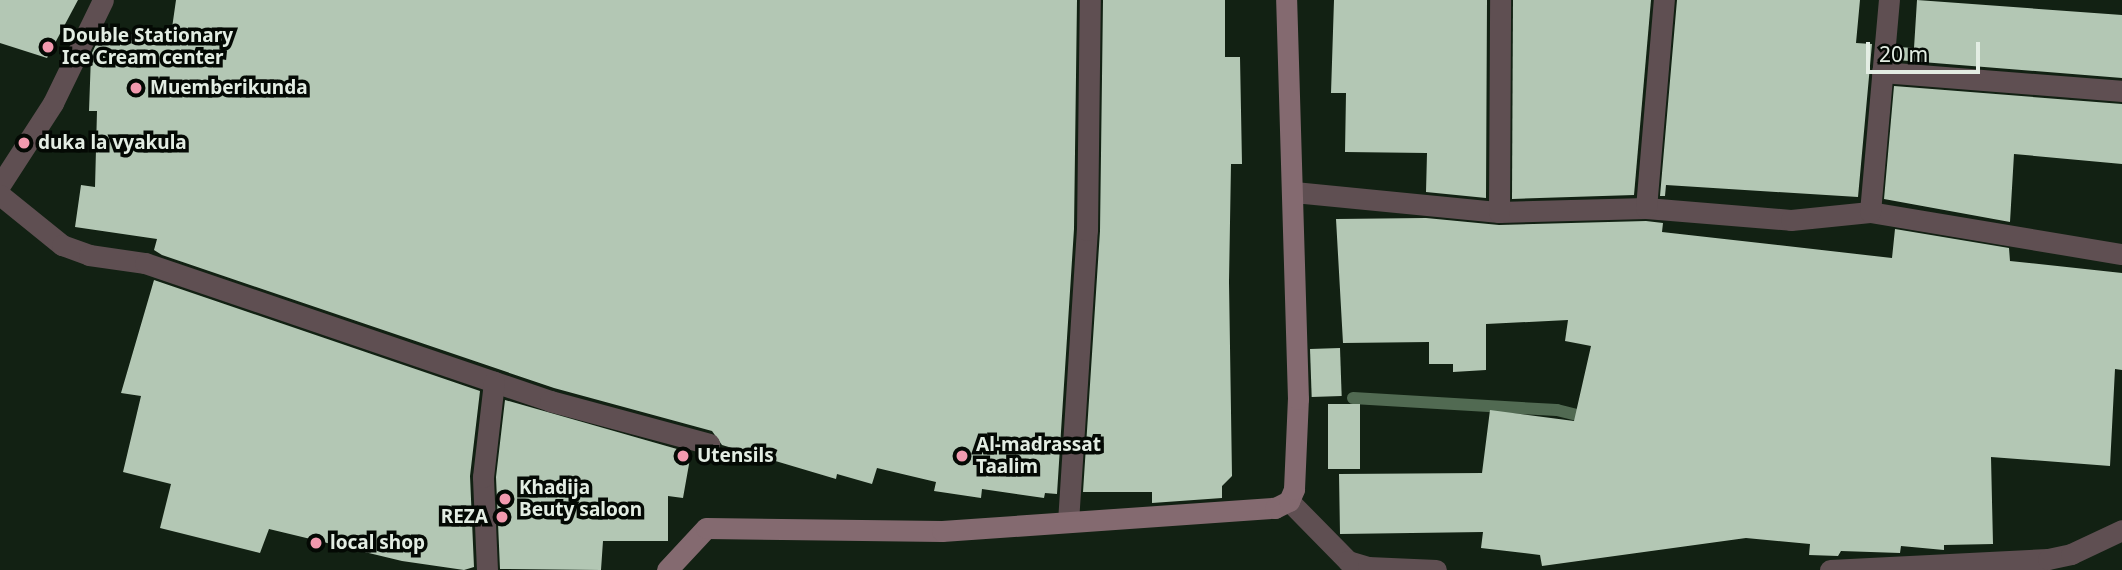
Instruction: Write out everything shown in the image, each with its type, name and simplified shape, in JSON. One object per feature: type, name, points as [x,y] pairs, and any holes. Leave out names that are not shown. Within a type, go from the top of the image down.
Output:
[{"type":"street","points":[[0,185],[53,103],[103,0]]},
{"type":"street","points":[[1068,522],[1087,218],[1090,0]]},
{"type":"street","points":[[667,570],[706,527],[942,531],[1275,508],[1289,502],[1294,489],[1298,399],[1294,192],[1286,0]]},
{"type":"street","points":[[1499,212],[1500,0]]},
{"type":"street","points":[[1646,208],[1664,0]]},
{"type":"street","points":[[1870,212],[1889,0]]},
{"type":"street","points":[[1882,72],[2122,91]]},
{"type":"street","points":[[1294,192],[1499,212],[1646,208],[1791,220],[1870,212],[2122,254]]},
{"type":"street","points":[[0,195],[62,245],[89,255],[145,263],[494,382],[709,443]]},
{"type":"street","points":[[487,570],[484,477],[494,382]]},
{"type":"street","points":[[1289,502],[1348,561],[1368,567],[1436,570]]},
{"type":"street","points":[[1830,570],[2048,559],[2071,554],[2122,530]]},
{"type":"building","points":[[0,0],[78,0],[47,58],[0,43]]},
{"type":"building","points":[[176,0],[1077,0],[1074,229],[1057,494],[1045,493],[1044,498],[982,489],[981,498],[934,491],[936,482],[877,468],[872,484],[837,474],[836,479],[722,445],[712,431],[554,388],[162,255],[154,250],[157,239],[75,227],[81,185],[95,187],[97,111],[89,111],[91,55],[101,34],[171,35]]},
{"type":"building","points":[[1103,0],[1225,0],[1225,57],[1240,57],[1242,164],[1231,164],[1229,282],[1232,476],[1222,486],[1222,498],[1152,503],[1152,492],[1083,492],[1100,231]]},
{"type":"building","points":[[1334,0],[1487,0],[1486,198],[1426,192],[1427,153],[1345,152],[1346,93],[1331,93]]},
{"type":"building","points":[[1513,0],[1651,0],[1634,195],[1512,199]]},
{"type":"building","points":[[1677,0],[1860,0],[1856,43],[1872,44],[1858,197],[1666,185],[1665,196],[1660,196]]},
{"type":"building","points":[[1917,0],[2122,15],[2122,78],[1897,60],[1898,47],[1914,48]]},
{"type":"building","points":[[1894,86],[2122,104],[2122,164],[2014,154],[2010,222],[1884,199]]},
{"type":"building","points":[[1426,218],[1499,225],[1646,221],[1663,223],[1662,232],[1892,258],[1895,229],[2009,248],[2010,261],[2122,273],[2122,370],[2115,369],[2110,466],[1991,457],[1993,544],[1944,545],[1944,550],[1901,546],[1900,553],[1841,551],[1838,556],[1809,555],[1810,544],[1746,538],[1542,566],[1540,555],[1481,548],[1483,532],[1340,534],[1339,474],[1482,473],[1490,410],[1574,421],[1591,346],[1565,341],[1568,320],[1486,324],[1486,370],[1453,372],[1453,364],[1429,364],[1429,342],[1343,343],[1336,219]]},
{"type":"building","points":[[154,280],[480,391],[470,476],[474,567],[464,570],[402,561],[269,529],[260,553],[160,528],[171,484],[123,472],[141,396],[121,393]]},
{"type":"building","points":[[1340,348],[1342,396],[1312,397],[1310,349]]},
{"type":"building","points":[[505,400],[691,453],[683,498],[668,496],[668,541],[603,541],[601,570],[500,569],[496,477]]},
{"type":"building","points":[[1328,404],[1360,404],[1360,469],[1328,469]]},
{"type":"waterway","points":[[1353,398],[1557,410],[1589,418]]},
{"type":"place","name":"Double Stationary Ice Cream center","points":[[48,47]]},
{"type":"place","name":"Muemberikunda","points":[[136,88]]},
{"type":"place","name":"duka la vyakula","points":[[24,143]]},
{"type":"place","name":"Utensils","points":[[683,456]]},
{"type":"place","name":"Al-madrassat Taalim","points":[[962,456]]},
{"type":"place","name":"Khadija Beuty saloon","points":[[505,499]]},
{"type":"place","name":"REZA","points":[[502,517]]},
{"type":"place","name":"local shop","points":[[316,543]]}]
